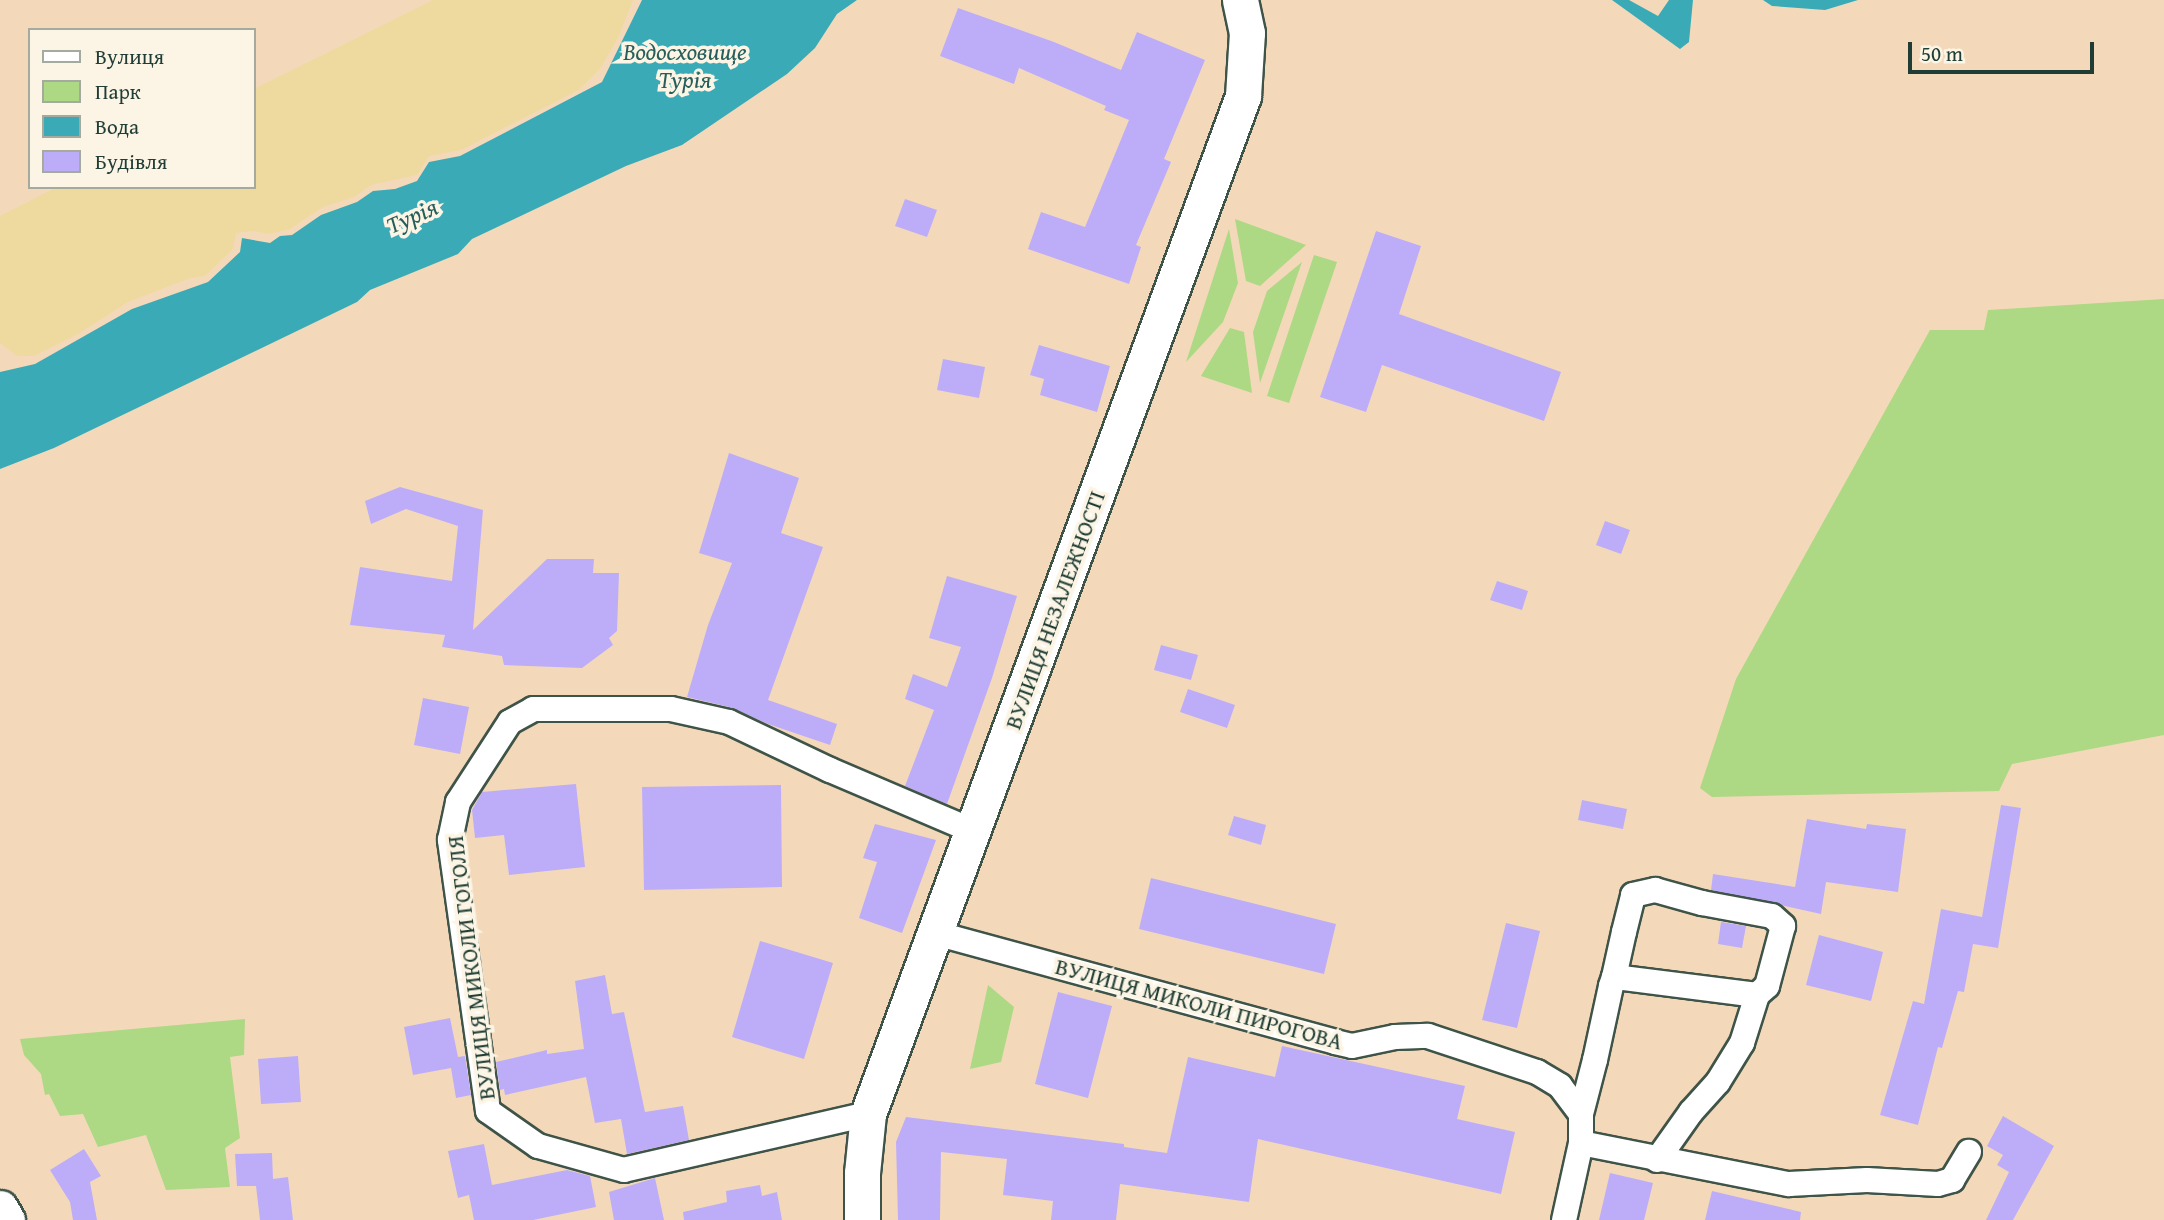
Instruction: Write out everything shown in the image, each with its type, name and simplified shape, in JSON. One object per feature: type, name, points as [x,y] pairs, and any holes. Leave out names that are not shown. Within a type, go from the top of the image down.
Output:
[{"type":"main road","name":"ВУЛИЦЯ НЕЗАЛЕЖНОСТІ","points":[[862,1220],[862,1173],[868,1114],[1243,96],[1247,33],[1240,0]]},
{"type":"main road","points":[[0,1208],[7,1220]]},
{"type":"street","name":"ВУЛИЦЯ МИКОЛИ ГОГОЛЯ","points":[[868,1114],[624,1170],[538,1146],[488,1111],[450,840],[458,802],[510,722],[533,709],[671,709],[729,722],[830,770],[973,831]]},
{"type":"street","points":[[1564,1220],[1581,1143],[1581,1114],[1633,895],[1655,890],[1702,903],[1772,916],[1783,926],[1767,986],[1757,995],[1742,1043],[1718,1082],[1690,1112],[1657,1160]]},
{"type":"street","name":"ВУЛИЦЯ МИКОЛИ ПИРОГОВА","points":[[935,933],[1352,1046],[1395,1037],[1428,1035],[1537,1072],[1560,1086],[1581,1114]]},
{"type":"street","points":[[1614,977],[1757,995]]},
{"type":"street","points":[[1581,1143],[1789,1184],[1867,1180],[1915,1184],[1952,1180],[1969,1152]]},
{"type":"green space","points":[[1235,219],[1306,245],[1260,286],[1246,281]]},
{"type":"green space","points":[[1229,229],[1238,283],[1223,322],[1186,362]]},
{"type":"green space","points":[[1314,255],[1337,262],[1289,403],[1267,396]]},
{"type":"green space","points":[[1302,262],[1260,383],[1253,332],[1267,291]]},
{"type":"green space","points":[[2164,299],[2164,735],[2012,764],[1999,791],[1712,797],[1700,788],[1736,679],[1930,330],[1984,330],[1988,310]]},
{"type":"green space","points":[[1230,328],[1244,332],[1252,393],[1201,376]]},
{"type":"green space","points":[[988,985],[1014,1007],[1001,1062],[970,1069]]},
{"type":"green space","points":[[245,1019],[244,1055],[230,1057],[240,1138],[225,1148],[230,1187],[166,1190],[146,1135],[98,1147],[83,1114],[60,1116],[49,1094],[45,1095],[41,1074],[24,1055],[20,1039]]},
{"type":"sand","points":[[433,0],[633,0],[618,38],[600,69],[579,90],[461,150],[429,156],[417,175],[371,185],[354,197],[323,207],[290,229],[269,234],[252,231],[236,233],[233,249],[205,276],[190,278],[128,302],[78,334],[34,356],[17,356],[0,343],[0,216],[53,189],[256,189],[256,88]]},
{"type":"water","name":"Водосховище Турія","points":[[642,0],[857,0],[837,14],[815,48],[787,74],[682,145],[626,166],[472,239],[458,254],[370,290],[357,302],[54,448],[0,469],[0,372],[35,364],[132,309],[208,282],[240,252],[242,238],[270,243],[280,236],[292,235],[321,215],[357,202],[373,191],[395,189],[417,181],[429,162],[460,156],[602,82]]},
{"type":"water","points":[[1612,0],[1629,0],[1658,16],[1669,0],[1693,0],[1689,42],[1680,49]]},
{"type":"water","points":[[1763,0],[1858,0],[1825,10],[1772,6]]},
{"type":"building","points":[[958,8],[1054,42],[1121,70],[1137,32],[1205,60],[1164,159],[1171,162],[1136,245],[1141,247],[1129,284],[1028,249],[1041,212],[1085,227],[1129,120],[1104,110],[1106,106],[1019,68],[1014,84],[940,56]]},
{"type":"building","points":[[905,199],[937,210],[927,237],[895,226]]},
{"type":"building","points":[[1376,231],[1421,246],[1399,314],[1561,372],[1544,421],[1382,365],[1366,412],[1320,397]]},
{"type":"building","points":[[1039,345],[1110,366],[1097,412],[1040,395],[1044,379],[1030,375]]},
{"type":"building","points":[[943,359],[985,367],[979,398],[937,390]]},
{"type":"building","points":[[729,453],[799,478],[781,533],[823,547],[768,700],[837,724],[830,745],[768,724],[733,708],[687,697],[708,625],[732,563],[699,553]]},
{"type":"building","points":[[400,487],[483,510],[473,630],[547,559],[594,559],[593,573],[619,573],[617,631],[609,638],[613,645],[582,668],[504,665],[502,656],[442,647],[445,635],[350,625],[360,567],[452,581],[458,526],[406,509],[371,524],[365,501]]},
{"type":"building","points":[[1605,521],[1630,530],[1621,554],[1596,545]]},
{"type":"building","points":[[947,576],[1017,596],[992,678],[947,804],[905,786],[934,710],[905,699],[913,674],[947,687],[961,647],[929,638]]},
{"type":"building","points":[[1497,581],[1528,591],[1522,610],[1490,600]]},
{"type":"building","points":[[1161,645],[1198,655],[1191,680],[1154,670]]},
{"type":"building","points":[[1188,689],[1235,705],[1227,728],[1180,712]]},
{"type":"building","points":[[423,698],[469,707],[460,754],[414,745]]},
{"type":"building","points":[[576,784],[585,867],[509,875],[504,835],[475,838],[472,810],[482,792]]},
{"type":"building","points":[[781,785],[782,887],[644,890],[642,787]]},
{"type":"building","points":[[1582,800],[1627,809],[1623,829],[1578,820]]},
{"type":"building","points":[[2001,805],[2021,808],[1998,948],[1973,944],[1964,992],[1958,991],[1942,1048],[1938,1047],[1918,1125],[1880,1115],[1913,1001],[1924,1004],[1941,909],[1982,917]]},
{"type":"building","points":[[1234,816],[1266,825],[1261,845],[1228,835]]},
{"type":"building","points":[[1807,819],[1866,829],[1867,824],[1906,829],[1898,892],[1826,882],[1821,914],[1711,890],[1713,874],[1795,887]]},
{"type":"building","points":[[875,824],[936,840],[902,933],[859,918],[877,862],[863,858]]},
{"type":"building","points":[[1151,878],[1336,924],[1324,974],[1139,929]]},
{"type":"building","points":[[1721,922],[1746,926],[1742,948],[1718,944]]},
{"type":"building","points":[[1506,923],[1540,931],[1517,1028],[1482,1020]]},
{"type":"building","points":[[1819,935],[1883,952],[1871,1001],[1806,985]]},
{"type":"building","points":[[760,941],[833,963],[804,1059],[732,1037]]},
{"type":"building","points":[[605,975],[612,1014],[624,1012],[645,1112],[683,1106],[689,1140],[627,1154],[621,1119],[595,1123],[586,1077],[505,1095],[504,1089],[500,1090],[496,1062],[547,1050],[547,1054],[584,1049],[575,981]]},
{"type":"building","points":[[1058,992],[1112,1006],[1088,1098],[1035,1084]]},
{"type":"building","points":[[450,1018],[458,1057],[465,1056],[471,1095],[456,1098],[451,1068],[413,1075],[404,1027]]},
{"type":"building","points":[[1282,1046],[1465,1086],[1457,1119],[1515,1132],[1501,1194],[1258,1139],[1249,1202],[1120,1184],[1116,1220],[1051,1220],[1053,1201],[1003,1195],[1007,1159],[941,1152],[940,1220],[898,1220],[896,1142],[906,1117],[1124,1144],[1124,1147],[1167,1153],[1188,1057],[1275,1077]]},
{"type":"building","points":[[298,1056],[301,1102],[261,1104],[258,1059]]},
{"type":"building","points":[[2003,1116],[2054,1146],[2013,1220],[1986,1220],[2009,1172],[1997,1165],[2003,1155],[1987,1146]]},
{"type":"building","points":[[484,1144],[492,1185],[567,1170],[590,1176],[596,1207],[533,1220],[474,1220],[469,1195],[458,1198],[448,1151]]},
{"type":"building","points":[[84,1149],[101,1176],[90,1182],[97,1220],[73,1220],[70,1202],[50,1170]]},
{"type":"building","points":[[272,1153],[273,1179],[288,1177],[293,1220],[260,1220],[256,1186],[237,1186],[235,1154]]},
{"type":"building","points":[[1610,1173],[1653,1183],[1644,1220],[1599,1220]]},
{"type":"building","points":[[655,1178],[664,1220],[614,1220],[609,1192]]},
{"type":"building","points":[[760,1185],[762,1196],[777,1192],[782,1220],[684,1220],[683,1212],[727,1202],[726,1191]]},
{"type":"building","points":[[1712,1191],[1801,1212],[1800,1220],[1705,1220]]},
{"type":"water label","name":"Турія","points":[[412,216]]}]
